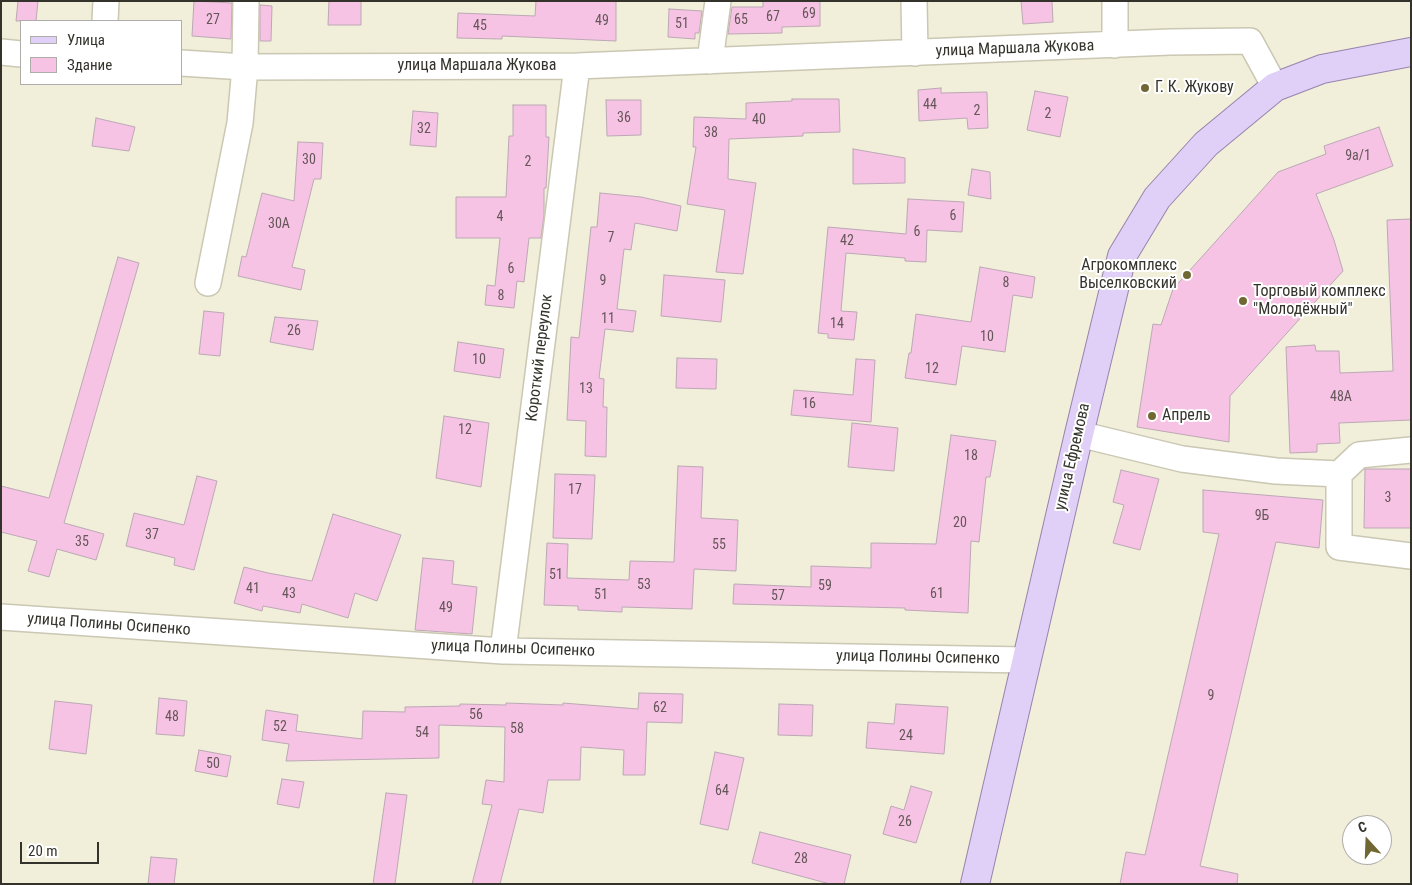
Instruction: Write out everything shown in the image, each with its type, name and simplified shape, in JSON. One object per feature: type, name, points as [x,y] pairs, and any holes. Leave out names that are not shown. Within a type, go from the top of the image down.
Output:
[{"type":"main road","points":[[1275,87],[1322,69],[1411,52]]},
{"type":"main road","name":"улица Ефремова","points":[[975,884],[1122,256],[1157,198],[1175,177],[1206,144],[1275,87]]},
{"type":"street","points":[[105,20],[106,1]]},
{"type":"street","points":[[208,283],[240,123],[245,67],[246,1]]},
{"type":"street","points":[[710,61],[718,1]]},
{"type":"street","name":"улица Маршала Жукова","points":[[914,1],[915,53]]},
{"type":"street","name":"улица Маршала Жукова","points":[[1115,1],[1115,45]]},
{"type":"street","name":"улица Маршала Жукова","points":[[182,63],[245,67],[576,66],[1250,41],[1275,87]]},
{"type":"street","points":[[1,52],[20,54]]},
{"type":"street","name":"Короткий переулок","points":[[503,651],[576,66]]},
{"type":"street","points":[[1079,434],[1182,459],[1276,471],[1339,474],[1360,455],[1411,450]]},
{"type":"street","points":[[1339,474],[1339,547],[1411,556]]},
{"type":"street","name":"улица Полины Осипенко","points":[[1,618],[503,651],[1026,660]]},
{"type":"building","points":[[18,1],[38,1],[36,20],[16,21]]},
{"type":"building","points":[[194,1],[232,3],[231,39],[192,36]]},
{"type":"building","points":[[329,1],[361,1],[361,25],[328,25]]},
{"type":"building","points":[[536,1],[616,1],[616,41],[502,36],[502,39],[457,38],[458,13],[535,16]]},
{"type":"building","points":[[763,1],[820,1],[820,26],[782,27],[782,33],[728,34],[732,7],[763,7]]},
{"type":"building","points":[[1021,1],[1052,1],[1053,22],[1023,24]]},
{"type":"building","points":[[260,5],[272,6],[271,41],[260,41]]},
{"type":"building","points":[[669,9],[702,11],[699,33],[695,33],[695,39],[668,37]]},
{"type":"building","points":[[941,88],[941,93],[987,92],[988,128],[968,129],[967,118],[919,121],[918,90]]},
{"type":"building","points":[[1035,91],[1068,97],[1060,137],[1027,130]]},
{"type":"building","points":[[792,99],[839,99],[840,132],[803,133],[803,136],[729,139],[728,179],[756,183],[743,274],[716,272],[725,210],[687,204],[696,147],[693,147],[694,117],[746,119],[746,103],[792,101]]},
{"type":"building","points":[[606,100],[641,100],[641,135],[607,136]]},
{"type":"building","points":[[513,105],[546,105],[546,137],[549,137],[541,238],[529,238],[524,282],[517,281],[514,308],[485,305],[487,285],[495,286],[500,238],[456,238],[456,197],[506,197],[509,136],[513,136]]},
{"type":"building","points":[[413,111],[438,113],[436,147],[410,145]]},
{"type":"building","points":[[96,118],[135,127],[129,151],[92,146]]},
{"type":"building","name":"Торговый комплекс \"Молодёжный\"","points":[[1379,127],[1393,166],[1316,194],[1334,240],[1343,271],[1230,396],[1229,442],[1137,427],[1153,324],[1161,325],[1173,289],[1278,172],[1326,154],[1324,146]]},
{"type":"building","points":[[298,142],[323,143],[321,179],[314,179],[292,267],[305,270],[301,290],[238,276],[242,256],[246,257],[262,193],[294,201]]},
{"type":"building","points":[[853,149],[905,158],[905,183],[853,184]]},
{"type":"building","points":[[972,169],[990,172],[991,199],[968,195]]},
{"type":"building","points":[[600,193],[641,197],[681,206],[677,231],[635,223],[631,250],[624,249],[617,309],[636,311],[633,332],[605,329],[599,378],[604,379],[603,407],[607,407],[606,457],[585,456],[586,421],[567,420],[571,337],[579,338],[591,227],[597,227]]},
{"type":"building","points":[[908,199],[964,202],[962,232],[927,230],[926,262],[905,261],[905,258],[846,253],[841,311],[857,312],[854,340],[828,338],[828,334],[818,333],[828,227],[906,234]]},
{"type":"building","points":[[1411,219],[1411,420],[1339,423],[1340,443],[1317,444],[1317,452],[1290,453],[1286,347],[1315,345],[1316,351],[1339,351],[1340,373],[1393,371],[1387,220]]},
{"type":"building","points":[[118,257],[139,263],[64,523],[104,534],[96,560],[57,549],[49,577],[28,571],[37,541],[1,532],[1,486],[49,498]]},
{"type":"building","points":[[980,267],[1035,277],[1032,298],[1013,295],[1005,352],[962,346],[956,385],[905,378],[909,353],[911,353],[916,314],[971,322]]},
{"type":"building","points":[[664,275],[725,280],[721,322],[661,316]]},
{"type":"building","points":[[204,311],[224,313],[220,356],[199,354]]},
{"type":"building","points":[[275,317],[318,321],[313,350],[270,342]]},
{"type":"building","points":[[458,342],[504,349],[500,378],[454,371]]},
{"type":"building","points":[[677,358],[717,359],[716,389],[676,388]]},
{"type":"building","points":[[856,359],[875,360],[871,422],[791,415],[794,390],[853,395]]},
{"type":"building","points":[[444,416],[489,423],[481,487],[436,478]]},
{"type":"building","points":[[852,423],[898,428],[894,471],[848,467]]},
{"type":"building","points":[[951,435],[996,441],[990,477],[986,477],[979,542],[971,541],[968,613],[905,610],[905,608],[733,604],[734,584],[811,587],[811,566],[871,568],[871,543],[936,544]]},
{"type":"building","points":[[678,466],[703,467],[701,518],[738,520],[736,571],[694,569],[692,609],[622,607],[622,612],[578,610],[578,606],[544,605],[547,543],[568,544],[567,578],[629,580],[630,561],[674,562]]},
{"type":"building","points":[[1365,469],[1411,469],[1411,528],[1364,528]]},
{"type":"building","points":[[1121,470],[1159,479],[1140,550],[1113,543],[1124,505],[1113,502]]},
{"type":"building","points":[[555,474],[595,475],[592,539],[553,538]]},
{"type":"building","points":[[197,476],[217,481],[194,570],[174,565],[175,558],[126,546],[134,513],[184,525]]},
{"type":"building","points":[[1203,490],[1323,500],[1319,548],[1276,542],[1200,866],[1238,874],[1237,884],[1120,884],[1126,852],[1145,855],[1219,534],[1203,532]]},
{"type":"building","points":[[333,514],[401,535],[377,601],[355,593],[348,618],[302,604],[300,613],[263,606],[262,611],[234,603],[244,567],[312,581]]},
{"type":"building","points":[[423,558],[454,561],[452,584],[477,587],[472,634],[415,630]]},
{"type":"building","points":[[639,693],[683,694],[682,723],[647,722],[645,775],[623,775],[624,750],[581,747],[580,780],[548,780],[543,813],[519,809],[500,884],[472,884],[492,805],[482,804],[486,780],[504,782],[505,727],[439,725],[439,758],[286,761],[289,744],[262,740],[266,710],[298,715],[296,731],[362,739],[363,711],[405,712],[405,707],[460,706],[460,704],[506,705],[506,703],[563,705],[563,703],[638,709]]},
{"type":"building","points":[[159,698],[187,701],[184,736],[156,734]]},
{"type":"building","points":[[55,701],[92,705],[86,754],[49,749]]},
{"type":"building","points":[[779,704],[813,705],[812,736],[778,735]]},
{"type":"building","points":[[896,704],[948,707],[944,754],[866,748],[868,722],[894,724]]},
{"type":"building","points":[[199,750],[231,756],[227,777],[195,771]]},
{"type":"building","points":[[715,752],[744,758],[728,830],[700,824]]},
{"type":"building","points":[[282,779],[304,782],[299,808],[277,804]]},
{"type":"building","points":[[911,786],[932,792],[916,843],[883,834],[891,806],[904,810]]},
{"type":"building","points":[[386,793],[407,795],[395,884],[373,884]]},
{"type":"building","points":[[760,832],[851,855],[844,884],[830,884],[752,863]]},
{"type":"building","points":[[151,857],[177,859],[174,884],[148,884]]},
{"type":"place","name":"Г. К. Жукову","points":[[1145,88]]},
{"type":"place","name":"Агрокомплекс Выселковский","points":[[1187,275]]},
{"type":"place","name":"Торговый комплекс \"Молодёжный\"","points":[[1243,301]]},
{"type":"place","name":"Апрель","points":[[1152,416]]}]
